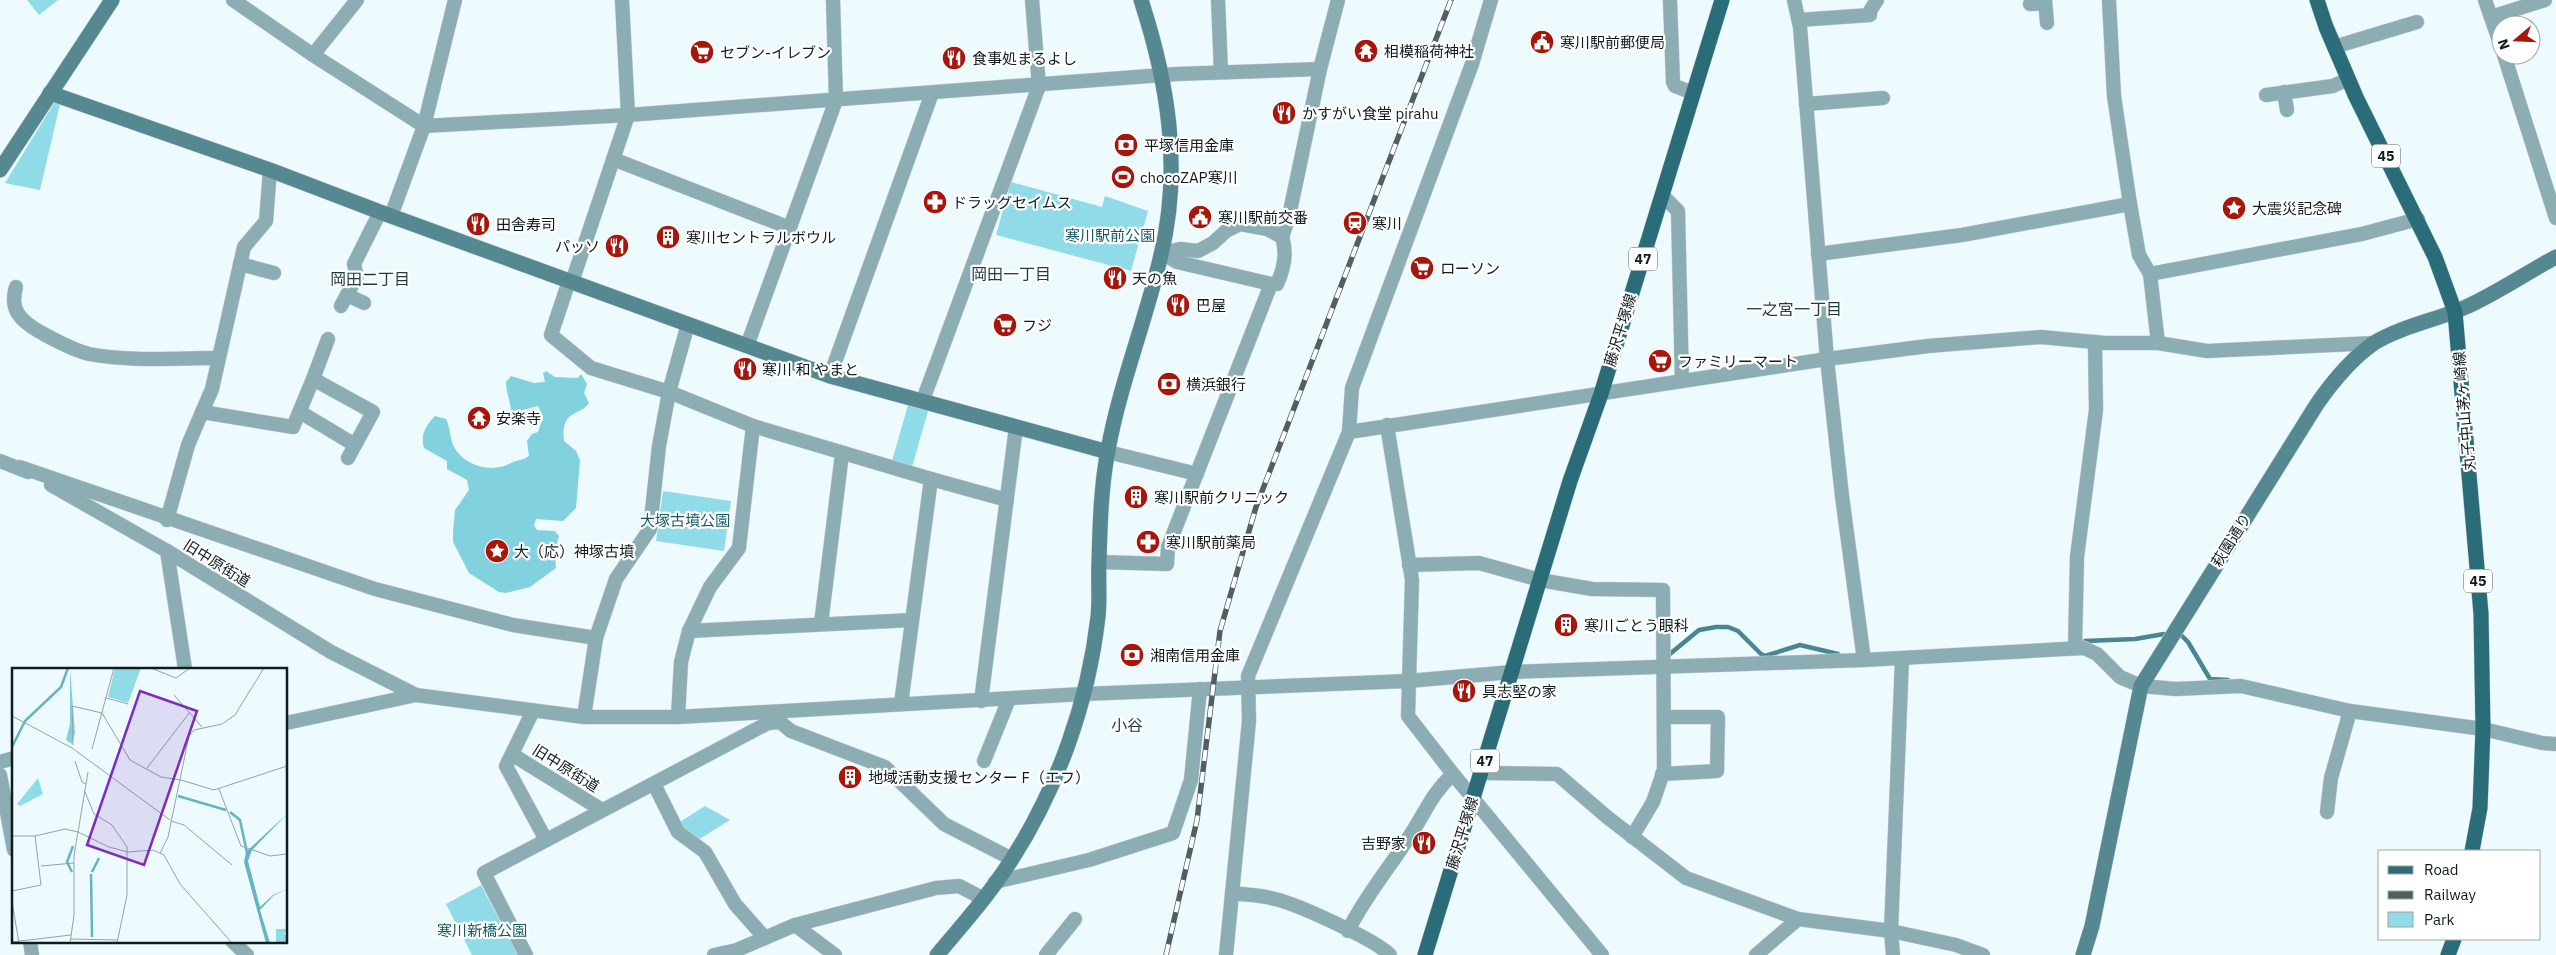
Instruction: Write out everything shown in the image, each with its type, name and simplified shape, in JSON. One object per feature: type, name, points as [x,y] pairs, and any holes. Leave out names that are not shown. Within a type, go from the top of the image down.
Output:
[{"type":"main road","name":"藤沢平塚線","points":[[1425,955],[1559,516],[1601,394],[1722,0]]},
{"type":"main road","name":"丸子中山茅ヶ崎線","points":[[2317,0],[2348,79],[2436,257],[2455,312],[2481,614],[2483,729],[2480,808],[2472,850]]},
{"type":"main road","points":[[2448,955],[2454,940]]},
{"type":"street","points":[[0,170],[112,0]]},
{"type":"street","points":[[233,0],[313,55],[424,126],[628,115],[1221,72],[1320,69]]},
{"type":"street","points":[[313,55],[357,0]]},
{"type":"street","points":[[364,303],[344,300],[357,276],[349,262],[385,214],[424,126],[455,0]]},
{"type":"street","points":[[622,0],[628,115],[551,335],[591,368],[669,392],[753,426],[842,454],[1007,500]]},
{"type":"street","points":[[747,346],[836,100],[833,0],[842,0]]},
{"type":"street","points":[[923,400],[1039,86],[1032,0]]},
{"type":"street","points":[[937,955],[984,899],[1012,859],[1046,798],[1066,748],[1091,667],[1098,614],[1099,562],[1108,452],[1162,253],[1170,190],[1170,135],[1163,76],[1141,0]]},
{"type":"street","points":[[1218,0],[1221,72]]},
{"type":"street","points":[[1162,253],[1177,262],[1277,284],[1285,257],[1285,246],[1282,237],[1289,216],[1320,69],[1338,0]]},
{"type":"street","points":[[1226,955],[1249,721],[1248,687],[1251,665],[1349,432],[1352,388],[1472,64],[1491,0]]},
{"type":"street","points":[[1670,0],[1673,82],[1675,86],[1693,93]]},
{"type":"street","points":[[1794,0],[1799,20],[1827,359],[1842,496],[1864,660]]},
{"type":"street","points":[[1799,20],[1870,15],[1870,11],[1877,0]]},
{"type":"street","points":[[2109,0],[2114,96],[2139,255],[2150,274],[2158,343]]},
{"type":"street","points":[[2485,0],[2491,17]]},
{"type":"street","points":[[2497,15],[2545,0]]},
{"type":"street","points":[[2030,4],[2045,2],[2047,23]]},
{"type":"street","points":[[2334,47],[2410,29]]},
{"type":"street","points":[[2507,65],[2556,218]]},
{"type":"street","points":[[2266,95],[2333,86],[2348,79]]},
{"type":"street","points":[[2284,92],[2287,110]]},
{"type":"street","points":[[50,93],[270,170],[385,214],[830,376],[1108,452],[1197,474]]},
{"type":"street","points":[[830,376],[932,93]]},
{"type":"street","points":[[1806,104],[1883,98]]},
{"type":"street","points":[[613,159],[790,228]]},
{"type":"street","points":[[168,520],[188,445],[212,389],[244,247],[266,221],[270,170]]},
{"type":"street","points":[[1662,195],[1678,211],[1682,381]]},
{"type":"street","points":[[1818,254],[1962,235],[2130,204]]},
{"type":"street","points":[[2150,274],[2362,234],[2418,219]]},
{"type":"street","points":[[1162,253],[1180,249],[1198,251],[1213,243],[1226,231],[1240,224],[1267,229],[1282,237]]},
{"type":"street","name":"萩園通り","points":[[2083,955],[2092,926],[2141,686],[2317,404],[2333,381],[2354,359],[2374,343],[2400,331],[2455,312],[2556,257]]},
{"type":"street","points":[[240,264],[274,273]]},
{"type":"street","points":[[1099,562],[1167,564],[1168,547],[1271,284]]},
{"type":"street","points":[[16,287],[14,305],[20,318],[55,340],[88,354],[140,358],[218,358]]},
{"type":"street","points":[[584,717],[596,638],[616,580],[650,529],[659,446],[669,392],[688,324]]},
{"type":"street","points":[[1349,432],[1827,359],[1928,346],[2041,337],[2095,342],[2158,343],[2207,351],[2374,343]]},
{"type":"street","points":[[202,412],[293,427],[314,379],[328,338]]},
{"type":"street","points":[[2075,648],[2077,557],[2096,410],[2095,342]]},
{"type":"street","points":[[314,379],[373,412],[348,458]]},
{"type":"street","points":[[300,412],[355,445]]},
{"type":"street","points":[[1387,425],[1412,580],[1408,716],[1453,774],[1602,955]]},
{"type":"street","points":[[678,717],[682,662],[689,631],[710,587],[739,548],[753,426]]},
{"type":"street","points":[[981,701],[1016,427]]},
{"type":"street","points":[[821,624],[842,454]]},
{"type":"street","points":[[0,461],[90,499],[168,520],[375,589],[513,625],[596,638]]},
{"type":"street","points":[[901,704],[931,478]]},
{"type":"street","name":"旧中原街道","points":[[90,499],[167,551],[331,652],[416,695]]},
{"type":"street","points":[[167,551],[185,668]]},
{"type":"street","points":[[1409,566],[1479,563],[1542,574],[1592,590],[1664,590],[1665,717],[1662,774],[1653,802],[1632,837]]},
{"type":"street","points":[[689,631],[912,620]]},
{"type":"street","points":[[288,723],[416,695],[584,717],[768,718],[901,704],[1408,680],[1665,662],[1864,660],[2084,648],[2097,654],[2120,677],[2141,686],[2176,689],[2241,686],[2350,711],[2483,729],[2542,743],[2556,744]]},
{"type":"street","points":[[1893,955],[1891,931],[1902,658]]},
{"type":"street","points":[[995,882],[1089,860],[1173,833],[1191,780],[1200,689]]},
{"type":"street","points":[[984,761],[1009,699]]},
{"type":"street","points":[[532,711],[506,766],[546,840]]},
{"type":"street","points":[[2327,812],[2331,778],[2350,711]]},
{"type":"street","points":[[1662,774],[1717,771],[1718,717],[1665,717]]},
{"type":"street","points":[[526,955],[484,873],[654,784],[768,718],[780,722],[791,731],[885,767],[944,824],[1012,859]]},
{"type":"street","name":"旧中原街道","points":[[513,754],[602,810]]},
{"type":"street","points":[[1481,773],[1557,774],[1632,837],[1686,878],[1798,919],[1891,931],[1956,945],[1982,955]]},
{"type":"street","points":[[1348,931],[1358,909],[1408,839],[1426,804],[1440,786],[1453,774]]},
{"type":"street","points":[[0,775],[12,839]]},
{"type":"street","points":[[654,784],[678,832],[705,852],[735,904],[765,938]]},
{"type":"street","points":[[714,955],[737,950],[795,925],[936,888],[959,886],[984,899]]},
{"type":"street","points":[[1232,893],[1275,898],[1302,908],[1390,955]]},
{"type":"street","points":[[1046,955],[1074,919]]},
{"type":"street","points":[[1756,955],[1798,919]]},
{"type":"street","points":[[795,925],[835,955]]},
{"type":"street","points":[[30,942],[32,955]]},
{"type":"street","points":[[233,942],[247,955]]},
{"type":"green space","points":[[27,0],[58,0],[39,15]]},
{"type":"green space","points":[[54,103],[60,104],[40,190],[5,183]]},
{"type":"green space","name":"寒川駅前公園","points":[[1011,182],[1102,207],[1105,196],[1148,211],[1131,271],[996,235]]},
{"type":"green space","points":[[908,405],[928,411],[912,467],[892,461]]},
{"type":"green space","name":"大塚古墳公園","points":[[663,491],[731,501],[724,551],[656,541]]},
{"type":"green space","points":[[705,806],[730,820],[698,840],[685,831],[680,822]]},
{"type":"green space","name":"寒川新橋公園","points":[[481,885],[518,955],[472,955],[446,904]]},
{"type":"shaded area","points":[[546,371],[555,377],[578,378],[581,374],[587,384],[584,393],[589,403],[568,418],[564,431],[564,441],[576,451],[580,460],[576,508],[563,521],[536,519],[534,525],[537,530],[555,531],[559,536],[555,552],[556,568],[530,587],[506,593],[499,592],[469,573],[453,542],[455,510],[469,490],[467,480],[447,469],[447,461],[424,448],[423,435],[435,416],[446,419],[453,445],[471,463],[487,468],[495,468],[526,458],[529,456],[527,441],[532,434],[538,432],[543,417],[538,406],[511,413],[506,382],[511,376],[534,383],[545,382],[543,373]]},
{"type":"waterway","points":[[1665,658],[1699,630],[1716,627],[1728,627],[1738,631],[1765,656],[1800,645],[1838,654]]},
{"type":"waterway","points":[[2085,641],[2135,639],[2164,634]]},
{"type":"waterway","points":[[2181,635],[2188,642],[2210,679],[2228,680]]},
{"type":"railway","points":[[1166,955],[1197,820],[1220,631],[1256,507],[1451,0]]},
{"type":"place","name":"寒川駅前郵便局","points":[[1542,42]]},
{"type":"place","name":"相模稲荷神社","points":[[1366,51]]},
{"type":"place","name":"セブン-イレブン","points":[[702,52]]},
{"type":"place","name":"食事処まるよし","points":[[954,58]]},
{"type":"place","name":"かすがい食堂 pirahu","points":[[1284,113]]},
{"type":"place","name":"平塚信用金庫","points":[[1126,145]]},
{"type":"place","name":"chocoZAP寒川","points":[[1123,177]]},
{"type":"place","name":"ドラッグセイムス","points":[[935,202]]},
{"type":"place","name":"大震災記念碑","points":[[2234,208]]},
{"type":"place","name":"寒川駅前交番","points":[[1200,217]]},
{"type":"place","name":"寒川","points":[[1355,223]]},
{"type":"place","name":"田舎寿司","points":[[478,224]]},
{"type":"place","name":"寒川セントラルボウル","points":[[668,237]]},
{"type":"place","name":"パッソ","points":[[617,246]]},
{"type":"place","name":"ローソン","points":[[1422,268]]},
{"type":"place","name":"天の魚","points":[[1115,278]]},
{"type":"place","name":"巴屋","points":[[1178,305]]},
{"type":"place","name":"フジ","points":[[1005,325]]},
{"type":"place","name":"ファミリーマート","points":[[1660,361]]},
{"type":"place","name":"寒川 和 やまと","points":[[745,369]]},
{"type":"place","name":"横浜銀行","points":[[1169,384]]},
{"type":"place","name":"安楽寺","points":[[479,418]]},
{"type":"place","name":"寒川駅前クリニック","points":[[1136,497]]},
{"type":"place","name":"寒川駅前薬局","points":[[1148,542]]},
{"type":"place","name":"大（応）神塚古墳","points":[[497,551]]},
{"type":"place","name":"寒川ごとう眼科","points":[[1566,625]]},
{"type":"place","name":"湘南信用金庫","points":[[1132,655]]},
{"type":"place","name":"具志堅の家","points":[[1464,691]]},
{"type":"place","name":"地域活動支援センター F（エフ）","points":[[850,777]]},
{"type":"place","name":"吉野家","points":[[1424,843]]},
{"type":"district","name":"岡田一丁目","points":[[1011,274]]},
{"type":"district","name":"岡田二丁目","points":[[370,279]]},
{"type":"district","name":"一之宮一丁目","points":[[1794,309]]},
{"type":"district","name":"小谷","points":[[1127,725]]}]
